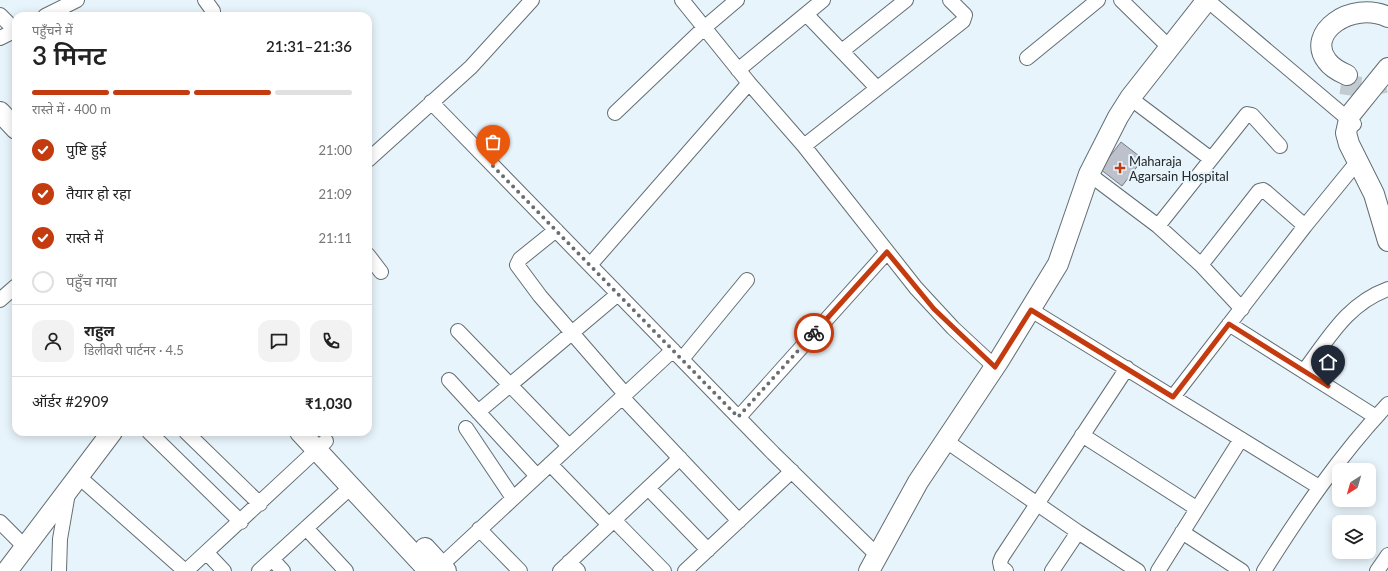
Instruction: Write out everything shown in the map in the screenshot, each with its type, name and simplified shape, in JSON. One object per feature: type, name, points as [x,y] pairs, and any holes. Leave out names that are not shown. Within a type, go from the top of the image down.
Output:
[{"type":"street","points":[[53,12],[77,0]]},
{"type":"street","points":[[372,156],[470,67],[532,0]]},
{"type":"street","points":[[682,0],[738,70],[804,146],[887,252],[934,309],[995,367]]},
{"type":"street","points":[[615,113],[704,28],[737,0]]},
{"type":"street","points":[[738,70],[823,0]]},
{"type":"street","points":[[842,51],[906,0]]},
{"type":"street","points":[[804,146],[965,18],[962,12],[950,0]]},
{"type":"street","points":[[1027,58],[1098,0]]},
{"type":"street","points":[[1120,0],[1170,48]]},
{"type":"street","points":[[431,102],[792,471],[871,567],[918,482],[995,367],[1058,264],[1089,174],[1110,130],[1130,98],[1207,0],[1350,124]]},
{"type":"street","points":[[1337,0],[1316,22],[1312,35],[1312,49],[1319,65],[1330,77],[1344,79],[1337,70],[1326,61],[1322,49],[1322,38],[1327,24],[1337,12],[1349,5],[1366,3],[1380,9],[1388,17]]},
{"type":"street","points":[[806,14],[877,88]]},
{"type":"street","points":[[0,15],[12,26]]},
{"type":"street","points":[[0,38],[12,32]]},
{"type":"street","points":[[1388,68],[1353,110],[1346,137],[1374,194],[1388,241]]},
{"type":"street","points":[[590,265],[749,83]]},
{"type":"street","points":[[1350,124],[1363,116],[1388,86]]},
{"type":"street","points":[[0,96],[12,109]]},
{"type":"street","points":[[1130,98],[1210,159]]},
{"type":"street","points":[[0,112],[12,125]]},
{"type":"street","points":[[1158,226],[1247,114],[1252,115],[1280,146]]},
{"type":"street","points":[[1173,397],[1305,226],[1358,161]]},
{"type":"street","points":[[1089,174],[1158,226],[1201,265],[1242,309]]},
{"type":"street","points":[[1201,265],[1259,191],[1263,190],[1266,192],[1305,226]]},
{"type":"street","points":[[556,230],[520,259],[517,265],[540,296],[623,396],[739,520]]},
{"type":"street","points":[[738,417],[887,252]]},
{"type":"street","points":[[372,260],[381,272]]},
{"type":"street","points":[[438,570],[623,396],[677,354],[747,280]]},
{"type":"street","points":[[1304,371],[1350,311],[1372,294],[1388,289]]},
{"type":"street","points":[[0,300],[12,290]]},
{"type":"street","points":[[478,412],[618,294]]},
{"type":"street","points":[[1031,310],[1319,487]]},
{"type":"street","points":[[1229,324],[1376,417]]},
{"type":"street","points":[[458,331],[569,446]]},
{"type":"street","points":[[1006,571],[1001,567],[1000,562],[1127,368]]},
{"type":"street","points":[[449,380],[537,476]]},
{"type":"street","points":[[1264,571],[1297,518],[1319,487],[1388,404]]},
{"type":"street","points":[[466,428],[513,498]]},
{"type":"street","points":[[1082,435],[1196,508]]},
{"type":"street","points":[[7,571],[109,436]]},
{"type":"street","points":[[153,436],[241,522]]},
{"type":"street","points":[[190,436],[260,504]]},
{"type":"street","points":[[309,436],[320,441],[438,570]]},
{"type":"street","points":[[1158,571],[1196,508],[1241,439]]},
{"type":"street","points":[[73,483],[185,571],[207,553],[260,504],[320,441]]},
{"type":"street","points":[[320,441],[351,487],[438,570]]},
{"type":"street","points":[[946,441],[1078,532],[1138,571]]},
{"type":"street","points":[[569,568],[612,522],[680,458]]},
{"type":"street","points":[[550,464],[664,571]]},
{"type":"street","points":[[684,571],[792,471]]},
{"type":"street","points":[[59,571],[60,540],[73,483]]},
{"type":"street","points":[[259,571],[351,487]]},
{"type":"street","points":[[648,488],[708,550]]},
{"type":"street","points":[[0,522],[25,547]]},
{"type":"street","points":[[306,528],[346,571]]},
{"type":"street","points":[[480,529],[520,571]]},
{"type":"street","points":[[1052,571],[1078,532]]},
{"type":"street","points":[[1182,532],[1242,571]]},
{"type":"street","points":[[207,553],[224,571]]},
{"type":"street","points":[[1377,571],[1388,555]]},
{"type":"street","points":[[272,559],[283,571]]},
{"type":"building","points":[[1121,142],[1143,159],[1122,186],[1100,169]]},
{"type":"tunnel","points":[[1341,84],[1361,87],[1386,83]]},
{"type":"way so far","points":[[493,166],[738,417],[814,333]]},
{"type":"place","name":"Maharaja Agarsain Hospital","points":[[1120,168]]},
{"type":"route","points":[[814,333],[887,252],[934,309],[995,367],[1031,310],[1173,397],[1229,324],[1328,386]]}]
